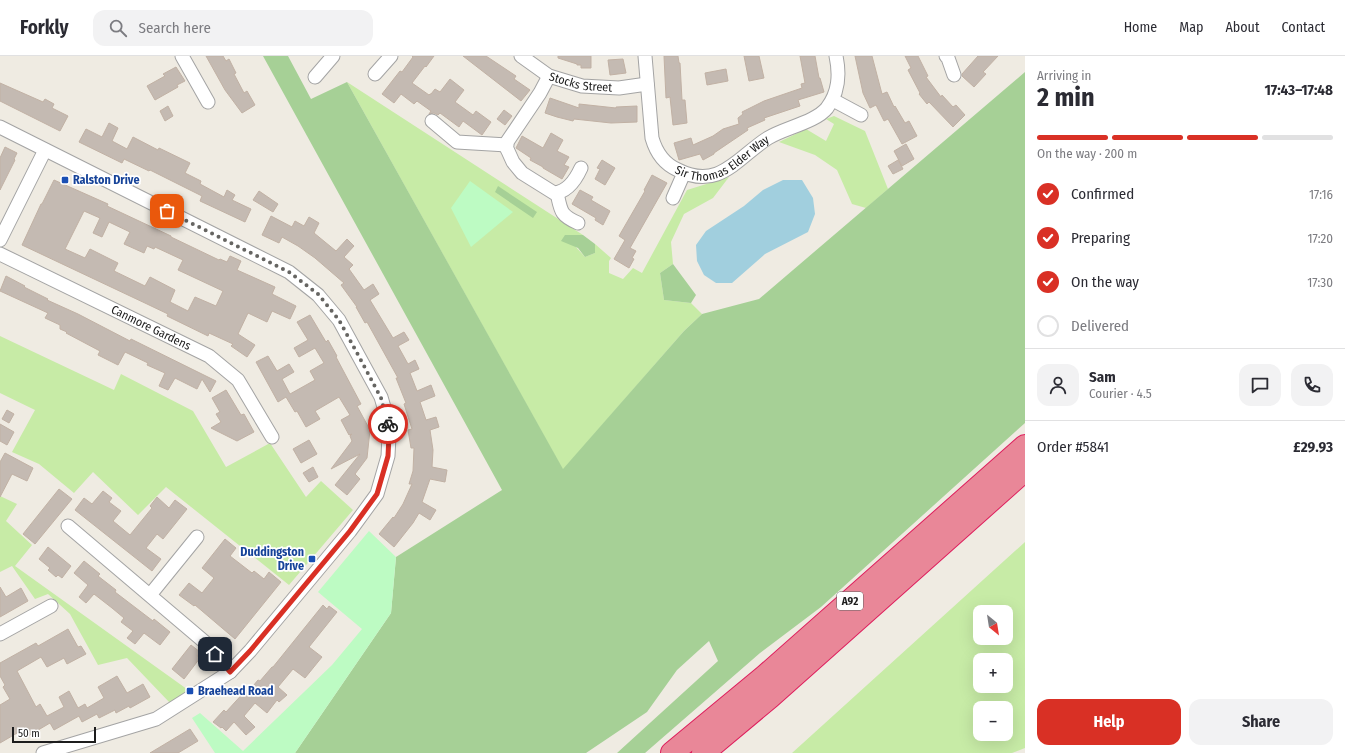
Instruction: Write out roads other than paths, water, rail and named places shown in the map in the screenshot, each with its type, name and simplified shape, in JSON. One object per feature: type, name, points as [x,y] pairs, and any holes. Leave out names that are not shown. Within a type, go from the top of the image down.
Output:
[{"type":"highway","name":"A92","points":[[672,753],[764,676],[1025,446]]},
{"type":"highway","name":"A92","points":[[703,753],[770,697],[1025,470]]},
{"type":"street","points":[[182,56],[208,102]]},
{"type":"street","points":[[315,77],[333,56]]},
{"type":"street","points":[[375,74],[391,56]]},
{"type":"street","name":"Stocks Street","points":[[521,56],[549,76],[582,86],[619,88],[647,84]]},
{"type":"street","name":"Sir Thomas Elder Way","points":[[645,56],[652,138],[654,145],[664,160],[672,167],[684,173],[701,177],[710,176],[724,171],[736,164],[768,138],[819,115],[826,110],[836,94],[839,75],[836,56]]},
{"type":"street","points":[[948,57],[954,75]]},
{"type":"street","points":[[549,76],[540,93],[511,136],[507,145],[508,151],[513,162],[522,173],[554,193],[561,191],[574,181],[581,168]]},
{"type":"street","points":[[833,100],[861,115]]},
{"type":"street","points":[[432,122],[455,141],[507,145]]},
{"type":"street","points":[[0,127],[289,272],[318,294],[339,320],[381,398],[388,421],[388,456],[377,494],[350,531],[250,651],[230,672],[156,719],[43,753]]},
{"type":"street","points":[[0,240],[45,150]]},
{"type":"street","points":[[673,198],[684,173]]},
{"type":"street","points":[[557,193],[563,214],[568,219],[578,224]]},
{"type":"street","name":"Canmore Gardens","points":[[0,254],[209,356],[238,380],[272,437]]},
{"type":"street","points":[[68,526],[207,644],[230,672]]},
{"type":"street","points":[[150,595],[197,537]]},
{"type":"street","points":[[0,634],[51,606]]},
{"type":"water","points":[[783,180],[802,180],[813,198],[815,214],[808,232],[765,254],[732,283],[716,283],[704,275],[697,261],[696,245],[706,231],[744,206],[763,190]]},
{"type":"place","name":"Ralston Drive","points":[[65,180]]},
{"type":"place","name":"Duddingston Drive","points":[[312,559]]},
{"type":"place","name":"Braehead Road","points":[[190,691]]}]
